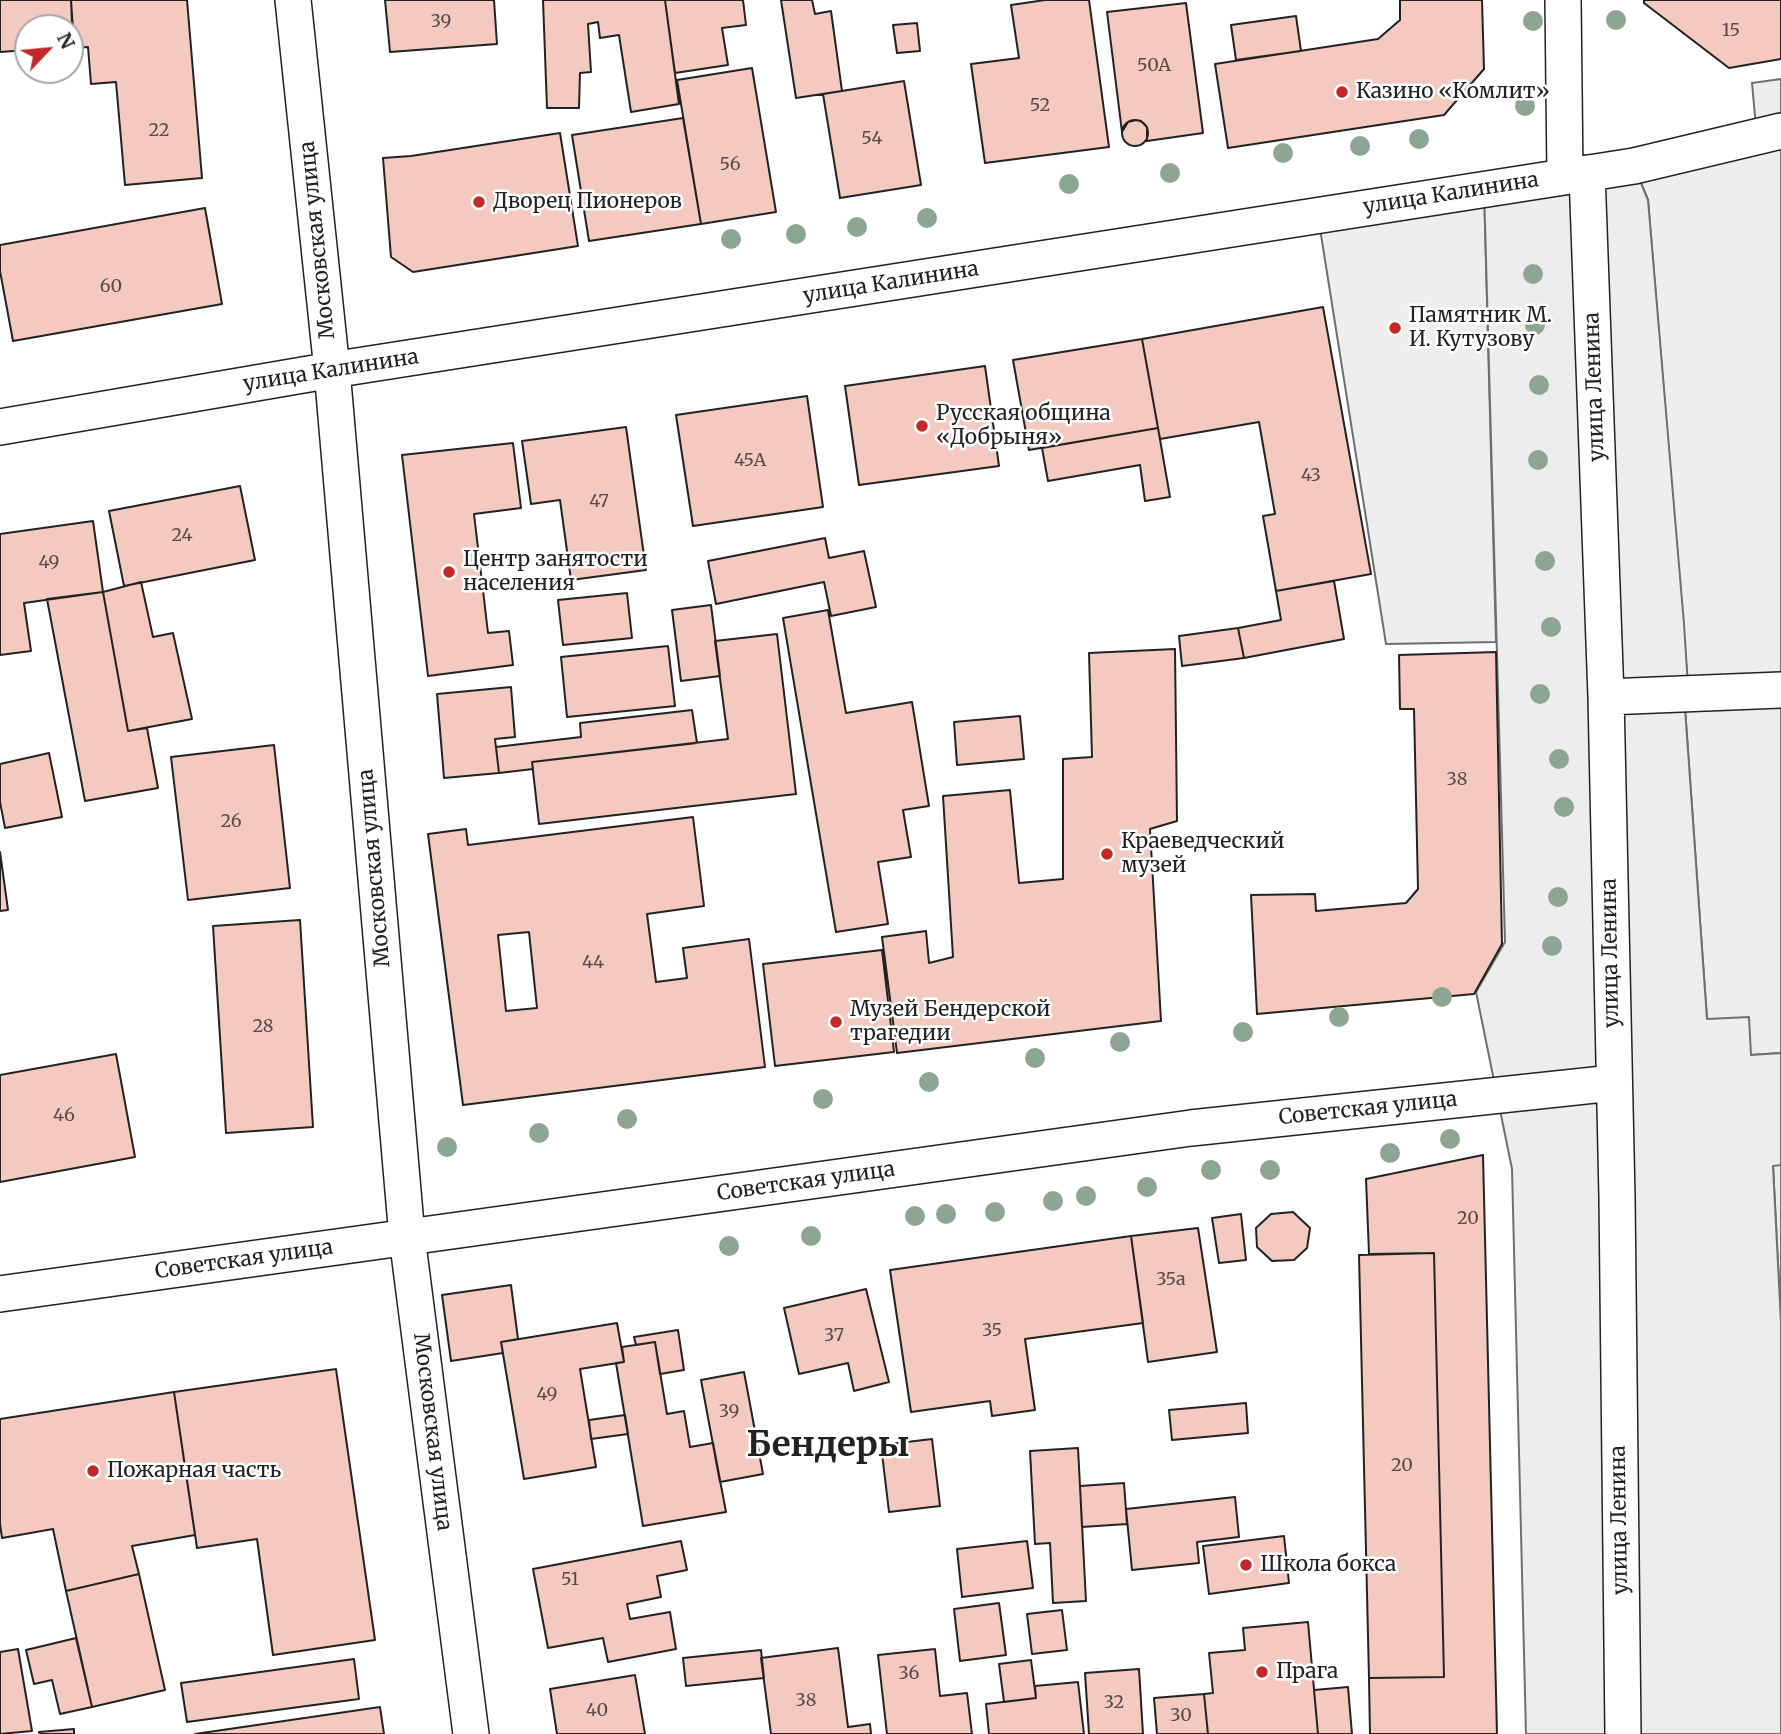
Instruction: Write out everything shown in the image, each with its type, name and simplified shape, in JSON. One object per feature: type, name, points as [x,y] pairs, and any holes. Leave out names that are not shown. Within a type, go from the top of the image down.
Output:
[{"type":"street","name":"Московская улица","points":[[293,0],[332,370],[407,1237],[471,1734]]},
{"type":"street","name":"улица Ленина","points":[[1563,0],[1576,174],[1606,697],[1623,1734]]},
{"type":"street","name":"улица Калинина","points":[[0,427],[332,370],[1634,166],[1781,131]]},
{"type":"street","points":[[1606,697],[1781,690]]},
{"type":"street","name":"Советская улица","points":[[0,1294],[1191,1128],[1613,1083]]},
{"type":"shaded area","points":[[1781,79],[1781,132],[1757,138],[1752,83]]},
{"type":"shaded area","points":[[1781,131],[1781,679],[1688,686],[1648,200],[1634,166]]},
{"type":"shaded area","points":[[1634,166],[1648,200],[1684,624],[1688,686],[1684,694],[1707,1019],[1749,1017],[1751,1055],[1781,1053],[1781,1165],[1773,1166],[1781,1323],[1781,1734],[1526,1734],[1512,1169],[1476,992],[1505,942],[1484,188]]},
{"type":"shaded area","points":[[1484,188],[1496,642],[1386,644],[1318,216]]},
{"type":"shaded area","points":[[1781,690],[1781,1053],[1751,1055],[1707,1019],[1684,694]]},
{"type":"shaded area","points":[[1773,1165],[1781,1165],[1781,1323]]},
{"type":"building","points":[[0,0],[71,0],[72,14],[14,14],[14,51],[0,52]]},
{"type":"building","points":[[71,0],[187,0],[202,178],[125,185],[116,82],[91,84],[88,47],[84,47],[84,14],[72,14]]},
{"type":"building","points":[[385,0],[494,0],[497,44],[390,52]]},
{"type":"building","points":[[543,0],[665,0],[679,104],[631,112],[619,35],[600,38],[598,22],[588,24],[591,72],[580,73],[579,108],[547,108]]},
{"type":"building","points":[[665,0],[743,0],[746,25],[722,28],[728,65],[675,73]]},
{"type":"building","points":[[781,0],[812,0],[815,14],[831,11],[842,91],[796,98]]},
{"type":"building","points":[[1045,0],[1089,0],[1109,147],[985,163],[971,64],[1019,58],[1011,5]]},
{"type":"building","name":"Казино «Комлит»","points":[[1400,0],[1482,0],[1484,69],[1444,115],[1228,148],[1215,64],[1378,39],[1400,20]]},
{"type":"building","points":[[1644,0],[1781,0],[1781,59],[1729,68],[1644,3]]},
{"type":"building","points":[[1186,3],[1203,133],[1147,141],[1147,127],[1136,120],[1128,122],[1122,132],[1107,12]]},
{"type":"building","points":[[1296,16],[1301,51],[1236,60],[1231,25]]},
{"type":"building","points":[[917,23],[920,51],[897,53],[893,25]]},
{"type":"building","points":[[752,68],[776,212],[701,224],[677,80]]},
{"type":"building","points":[[904,81],[921,185],[840,198],[823,94]]},
{"type":"building","points":[[683,118],[701,224],[589,241],[572,135]]},
{"type":"building","points":[[1135,120],[1144,124],[1148,133],[1144,142],[1135,146],[1126,142],[1122,133],[1126,124]]},
{"type":"building","name":"Дворец Пионеров","points":[[560,133],[578,246],[413,272],[391,257],[383,158]]},
{"type":"building","points":[[205,208],[222,304],[13,341],[0,271],[0,245]]},
{"type":"building","points":[[1323,307],[1371,574],[1276,591],[1263,516],[1275,514],[1259,422],[1160,439],[1142,339]]},
{"type":"building","points":[[1142,339],[1158,428],[1029,450],[1013,360]]},
{"type":"building","name":"Русская община «Добрыня»","points":[[985,366],[999,466],[859,485],[845,386]]},
{"type":"building","points":[[807,396],[823,507],[693,526],[676,415]]},
{"type":"building","points":[[626,427],[646,570],[571,580],[560,500],[531,504],[522,441]]},
{"type":"building","points":[[1158,428],[1170,497],[1145,501],[1140,465],[1048,481],[1042,448]]},
{"type":"building","name":"Центр занятости населения","points":[[513,443],[521,508],[474,514],[488,633],[509,631],[513,665],[428,676],[402,455]]},
{"type":"building","points":[[240,486],[255,560],[124,586],[109,511]]},
{"type":"building","points":[[93,521],[103,592],[24,603],[31,651],[0,655],[0,534]]},
{"type":"building","points":[[825,538],[829,558],[864,551],[876,607],[831,616],[824,582],[716,604],[708,561]]},
{"type":"building","points":[[1334,581],[1344,639],[1244,658],[1238,628],[1281,620],[1276,591]]},
{"type":"building","points":[[141,582],[153,637],[173,633],[192,719],[128,731],[103,592]]},
{"type":"building","points":[[103,592],[128,731],[147,728],[158,788],[85,801],[47,599]]},
{"type":"building","points":[[627,593],[632,638],[563,645],[558,600]]},
{"type":"building","points":[[711,605],[720,676],[681,681],[672,610]]},
{"type":"building","points":[[828,610],[846,713],[912,702],[929,806],[903,810],[911,857],[878,862],[888,924],[836,932],[783,618]]},
{"type":"building","points":[[1238,628],[1244,658],[1182,666],[1179,636]]},
{"type":"building","points":[[777,634],[796,794],[539,824],[532,762],[728,739],[715,641]]},
{"type":"building","points":[[668,646],[675,706],[567,717],[561,657]]},
{"type":"building","name":"Краеведческий музей","points":[[1175,649],[1177,821],[1150,829],[1161,1021],[897,1053],[882,937],[926,931],[929,963],[953,957],[943,796],[1010,790],[1019,883],[1063,879],[1063,759],[1092,757],[1089,653]]},
{"type":"building","points":[[1496,652],[1502,944],[1474,994],[1257,1014],[1251,895],[1315,894],[1316,911],[1406,903],[1418,889],[1414,709],[1400,709],[1399,655]]},
{"type":"building","points":[[511,687],[515,737],[495,739],[499,773],[444,778],[437,694]]},
{"type":"building","points":[[692,710],[697,743],[532,762],[533,769],[499,773],[496,747],[581,737],[580,723]]},
{"type":"building","points":[[1020,716],[1024,759],[957,765],[954,722]]},
{"type":"building","points":[[274,745],[290,888],[188,900],[171,757]]},
{"type":"building","points":[[49,753],[62,817],[5,828],[0,802],[0,764]]},
{"type":"building","points":[[693,817],[704,906],[647,914],[656,982],[687,978],[683,948],[749,939],[765,1067],[463,1105],[428,834],[466,829],[468,845]],"holes":[[[529,932],[537,1008],[506,1011],[498,935]]]},
{"type":"building","points":[[0,852],[8,910],[0,911]]},
{"type":"building","points":[[300,920],[313,1127],[226,1133],[213,926]]},
{"type":"building","points":[[882,950],[894,1052],[775,1066],[763,964]]},
{"type":"building","points":[[116,1054],[135,1157],[0,1182],[0,1075]]},
{"type":"building","points":[[1483,1155],[1497,1734],[1370,1734],[1369,1678],[1444,1677],[1434,1253],[1369,1254],[1366,1179]]},
{"type":"building","points":[[1293,1212],[1310,1228],[1307,1248],[1294,1260],[1272,1261],[1257,1247],[1256,1228],[1271,1214]]},
{"type":"building","points":[[1241,1214],[1246,1260],[1219,1263],[1212,1218]]},
{"type":"building","points":[[1198,1228],[1217,1352],[1148,1362],[1131,1236]]},
{"type":"building","points":[[1131,1236],[1143,1323],[1025,1339],[1035,1410],[992,1416],[990,1401],[911,1412],[890,1270]]},
{"type":"building","points":[[1434,1253],[1444,1677],[1369,1678],[1359,1255]]},
{"type":"building","points":[[511,1285],[518,1339],[501,1342],[503,1353],[451,1361],[442,1295]]},
{"type":"building","points":[[866,1289],[889,1382],[854,1391],[848,1363],[799,1374],[784,1308]]},
{"type":"building","points":[[617,1323],[624,1362],[580,1369],[596,1467],[524,1479],[501,1342]]},
{"type":"building","points":[[678,1330],[684,1370],[660,1374],[655,1342],[636,1345],[634,1337]]},
{"type":"building","points":[[655,1342],[667,1414],[684,1411],[690,1447],[713,1443],[726,1512],[643,1526],[616,1363],[624,1362],[622,1347]]},
{"type":"building","points":[[336,1369],[375,1640],[273,1655],[257,1539],[197,1548],[174,1392]]},
{"type":"building","points":[[744,1372],[763,1474],[720,1482],[701,1380]]},
{"type":"building","name":"Пожарная часть","points":[[174,1392],[195,1535],[132,1546],[139,1574],[66,1591],[53,1529],[2,1538],[0,1419]]},
{"type":"building","points":[[1246,1403],[1248,1433],[1172,1440],[1169,1410]]},
{"type":"building","points":[[625,1415],[628,1434],[591,1439],[589,1420]]},
{"type":"building","points":[[932,1439],[940,1506],[889,1512],[881,1445]]},
{"type":"building","points":[[1078,1448],[1086,1601],[1053,1603],[1050,1543],[1035,1544],[1030,1451]]},
{"type":"building","points":[[1124,1483],[1127,1524],[1082,1527],[1080,1486]]},
{"type":"building","points":[[1235,1497],[1239,1537],[1197,1542],[1199,1563],[1132,1570],[1126,1509]]},
{"type":"building","name":"Школа бокса","points":[[1284,1536],[1289,1583],[1209,1594],[1203,1546]]},
{"type":"building","points":[[681,1541],[687,1570],[657,1576],[661,1597],[627,1604],[630,1619],[670,1612],[676,1649],[608,1662],[603,1638],[548,1648],[533,1569]]},
{"type":"building","points":[[1027,1541],[1033,1588],[962,1597],[957,1549]]},
{"type":"building","points":[[139,1574],[165,1690],[92,1707],[66,1591]]},
{"type":"building","points":[[999,1603],[1006,1655],[960,1661],[954,1609]]},
{"type":"building","points":[[1062,1610],[1067,1650],[1032,1654],[1027,1614]]},
{"type":"building","name":"Прага","points":[[1308,1622],[1318,1734],[1208,1734],[1204,1694],[1213,1693],[1209,1653],[1245,1650],[1243,1628]]},
{"type":"building","points":[[76,1638],[92,1707],[60,1714],[52,1680],[34,1684],[26,1650]]},
{"type":"building","points":[[838,1648],[848,1727],[870,1724],[871,1734],[771,1734],[761,1658]]},
{"type":"building","points":[[18,1649],[32,1731],[0,1734],[0,1652]]},
{"type":"building","points":[[935,1649],[940,1696],[967,1693],[972,1734],[887,1734],[878,1655]]},
{"type":"building","points":[[761,1650],[764,1678],[686,1686],[683,1658]]},
{"type":"building","points":[[354,1659],[359,1699],[187,1722],[181,1683]]},
{"type":"building","points":[[1031,1660],[1036,1698],[1004,1702],[999,1664]]},
{"type":"building","points":[[1139,1669],[1143,1734],[1089,1734],[1085,1673]]},
{"type":"building","points":[[635,1675],[645,1734],[557,1734],[550,1689]]},
{"type":"building","points":[[1078,1682],[1084,1734],[989,1734],[986,1704],[1036,1698],[1035,1686]]},
{"type":"building","points":[[1348,1687],[1352,1734],[1318,1734],[1314,1690]]},
{"type":"building","points":[[1204,1694],[1208,1734],[1157,1734],[1154,1698]]},
{"type":"building","points":[[380,1707],[384,1734],[195,1734]]},
{"type":"building","points":[[74,1729],[74,1734],[39,1732]]},
{"type":"place","name":"Казино «Комлит»","points":[[1342,92]]},
{"type":"place","name":"Дворец Пионеров","points":[[479,202]]},
{"type":"place","name":"Памятник М. И. Кутузову","points":[[1395,328]]},
{"type":"place","name":"Русская община «Добрыня»","points":[[922,426]]},
{"type":"place","name":"Центр занятости населения","points":[[449,572]]},
{"type":"place","name":"Краеведческий музей","points":[[1107,854]]},
{"type":"place","name":"Музей Бендерской трагедии","points":[[836,1022]]},
{"type":"place","name":"Пожарная часть","points":[[93,1471]]},
{"type":"place","name":"Школа бокса","points":[[1246,1565]]},
{"type":"place","name":"Прага","points":[[1262,1672]]},
{"type":"district","name":"Бендеры","points":[[828,1446]]}]
